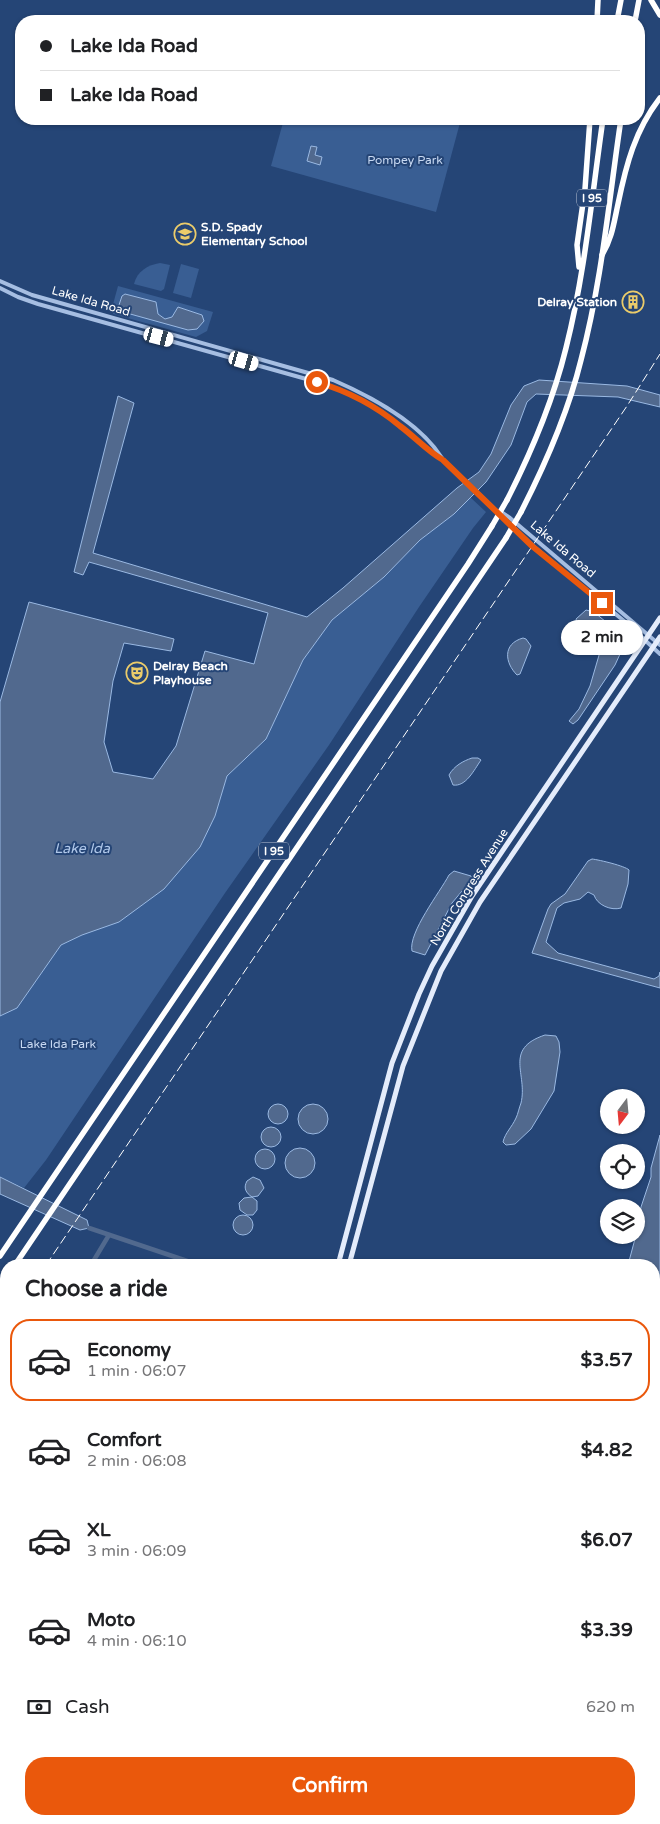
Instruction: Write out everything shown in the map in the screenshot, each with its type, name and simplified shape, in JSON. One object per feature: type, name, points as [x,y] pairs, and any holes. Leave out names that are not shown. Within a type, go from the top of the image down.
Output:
[{"type":"highway","points":[[597,15],[598,0]]},
{"type":"highway","points":[[619,15],[621,0]]},
{"type":"highway","points":[[636,15],[639,0]]},
{"type":"highway","points":[[651,0],[660,15]]},
{"type":"highway","points":[[645,120],[660,98]]},
{"type":"highway","points":[[580,277],[577,246],[585,188],[590,125]]},
{"type":"highway","name":"I 95","points":[[0,1256],[468,564],[507,500],[531,451],[549,406],[563,360],[573,319],[580,277],[602,125]]},
{"type":"highway","name":"I 95","points":[[19,1259],[506,538],[521,512],[547,458],[567,407],[581,362],[590,324],[620,125]]},
{"type":"highway","points":[[601,257],[609,243],[625,170],[632,148],[643,125]]},
{"type":"main road","name":"North Congress Avenue","points":[[340,1259],[387,1080],[401,1039],[432,966],[472,896],[660,618]]},
{"type":"main road","name":"North Congress Avenue","points":[[351,1259],[397,1089],[412,1043],[441,971],[480,902],[653,647],[659,641]]},
{"type":"main road","points":[[472,896],[480,902]]},
{"type":"street","name":"Lake Ida Road","points":[[0,281],[32,295],[306,371],[349,386],[382,404],[402,419],[436,449],[443,460]]},
{"type":"street","name":"Lake Ida Road","points":[[0,288],[30,301],[311,380],[336,388],[356,398],[386,415],[431,453],[443,460],[532,546],[660,654]]},
{"type":"street","points":[[30,301],[32,295]]},
{"type":"street","points":[[95,320],[106,315]]},
{"type":"street","name":"Lake Ida Road","points":[[496,510],[510,518],[649,635],[659,641]]},
{"type":"green space","name":"Pompey Park","points":[[282,125],[459,125],[436,212],[271,166]]},
{"type":"green space","points":[[160,263],[170,265],[164,289],[161,291],[134,284],[135,279],[144,269]]},
{"type":"green space","points":[[181,264],[199,269],[191,298],[173,293]]},
{"type":"green space","points":[[118,286],[213,312],[207,331],[196,337],[113,314],[112,308]]},
{"type":"green space","name":"Lake Ida Park","points":[[470,497],[486,512],[419,607],[329,745],[225,893],[46,1160],[24,1188],[0,1177],[0,1016],[17,1008],[61,945],[82,935],[215,816],[227,776],[266,739],[303,660],[332,620],[384,577],[420,540],[454,514]]},
{"type":"water","points":[[311,146],[317,147],[315,155],[322,157],[320,165],[307,161]]},
{"type":"water","points":[[125,294],[156,302],[158,314],[165,319],[172,317],[178,307],[202,315],[204,321],[197,329],[188,330],[123,312],[119,305],[122,296]]},
{"type":"water","name":"Lake Ida","points":[[539,380],[627,386],[660,395],[660,407],[618,397],[536,394],[527,402],[511,445],[486,482],[454,514],[420,540],[384,577],[332,620],[303,660],[266,739],[227,776],[215,816],[200,847],[164,889],[119,922],[82,935],[61,945],[17,1008],[0,1016],[0,702],[29,602],[174,639],[171,651],[124,643],[113,681],[104,742],[113,772],[153,779],[176,746],[205,651],[254,664],[268,613],[89,562],[83,575],[74,572],[118,396],[134,403],[93,553],[307,617],[457,488],[479,472],[491,454],[511,405],[524,386]]},
{"type":"water","points":[[586,610],[594,612],[624,637],[626,641],[615,665],[578,720],[573,724],[569,721],[579,709],[590,686],[602,645],[600,638],[577,623],[576,619]]},
{"type":"water","points":[[523,638],[531,646],[520,674],[517,675],[510,665],[508,654],[512,645]]},
{"type":"water","points":[[472,758],[481,760],[466,781],[453,785],[449,775],[453,769]]},
{"type":"water","points":[[592,859],[618,865],[629,870],[628,884],[621,908],[613,909],[605,906],[588,892],[580,899],[564,903],[557,908],[546,942],[558,953],[654,979],[659,976],[660,972],[660,988],[532,953],[551,904],[565,894],[588,861]]},
{"type":"water","points":[[454,871],[471,876],[472,879],[452,903],[425,955],[412,951],[412,943],[420,924],[449,875]]},
{"type":"water","points":[[545,1035],[556,1036],[559,1042],[560,1052],[554,1091],[531,1129],[515,1144],[506,1145],[503,1142],[504,1139],[516,1118],[521,1103],[521,1055],[525,1047],[532,1041]]},
{"type":"water","points":[[278,1104],[285,1107],[288,1114],[285,1121],[278,1124],[271,1121],[268,1114],[271,1107]]},
{"type":"water","points":[[313,1104],[324,1108],[328,1119],[324,1130],[313,1134],[302,1130],[298,1119],[302,1108]]},
{"type":"water","points":[[271,1127],[278,1130],[281,1137],[278,1144],[271,1147],[264,1144],[261,1137],[264,1130]]},
{"type":"water","points":[[660,1135],[660,1259],[630,1259],[634,1244],[645,1244],[644,1199],[651,1177],[651,1168]]},
{"type":"water","points":[[300,1148],[311,1152],[315,1163],[311,1174],[300,1178],[289,1174],[285,1163],[289,1152]]},
{"type":"water","points":[[265,1149],[272,1152],[275,1159],[272,1166],[265,1169],[258,1166],[255,1159],[258,1152]]},
{"type":"water","points":[[0,1177],[87,1220],[89,1228],[80,1230],[0,1194]]},
{"type":"water","points":[[253,1177],[260,1180],[264,1188],[258,1196],[252,1197],[247,1192],[245,1186],[247,1181]]},
{"type":"water","points":[[252,1197],[257,1201],[257,1210],[253,1215],[247,1215],[240,1210],[239,1203],[244,1198]]},
{"type":"water","points":[[243,1215],[250,1218],[253,1225],[250,1232],[243,1235],[236,1232],[233,1225],[236,1218]]},
{"type":"waterway","points":[[89,1228],[181,1259]]},
{"type":"waterway","points":[[95,1259],[109,1235]]},
{"type":"railway","points":[[50,1259],[627,406],[660,354]]},
{"type":"place","name":"S.D. Spady Elementary School","points":[[185,234]]},
{"type":"place","name":"Delray Station","points":[[633,302]]},
{"type":"place","name":"Delray Beach Playhouse","points":[[137,673]]},
{"type":"route","points":[[317,382],[341,390],[393,420],[431,453],[443,460],[532,546],[602,603]]}]
